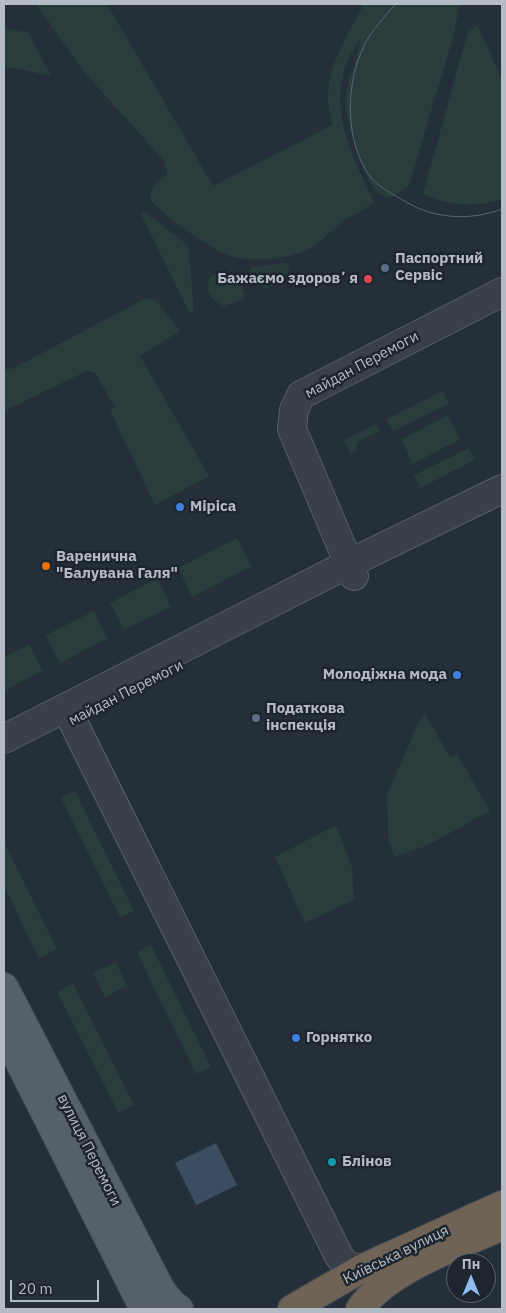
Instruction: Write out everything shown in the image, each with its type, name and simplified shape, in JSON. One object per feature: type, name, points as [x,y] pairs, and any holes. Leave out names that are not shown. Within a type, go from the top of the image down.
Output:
[{"type":"highway","name":"Київська вулиця","points":[[292,1309],[361,1269],[502,1204]]},
{"type":"highway","name":"Київська вулиця","points":[[360,1309],[378,1289],[390,1280],[502,1226]]},
{"type":"main road","name":"вулиця Перемоги","points":[[4,987],[161,1290],[179,1309]]},
{"type":"main road","name":"вулиця Перемоги","points":[[4,1031],[144,1309]]},
{"type":"street","name":"майдан Перемоги","points":[[351,570],[292,429],[294,410],[301,395],[502,292]]},
{"type":"street","name":"майдан Перемоги","points":[[4,753],[68,714],[351,570],[502,489]]},
{"type":"street","name":"майдан Перемоги","points":[[351,570],[502,504]]},
{"type":"street","name":"майдан Перемоги","points":[[4,739],[68,714]]},
{"type":"street","points":[[68,714],[260,1094],[339,1256],[347,1266],[361,1269]]},
{"type":"green space","points":[[36,4],[107,4],[213,186],[332,125],[328,98],[332,70],[364,4],[460,4],[453,37],[409,186],[393,197],[378,193],[361,163],[356,149],[348,121],[346,100],[348,84],[361,37],[344,71],[341,106],[347,139],[374,203],[345,220],[309,249],[284,257],[255,259],[238,258],[218,250],[166,215],[150,199],[155,184],[167,174],[165,162],[84,72]]},
{"type":"green space","points":[[477,25],[502,79],[502,199],[473,205],[442,201],[423,194],[468,31]]},
{"type":"green space","points":[[4,28],[29,33],[51,76],[4,66]]},
{"type":"green space","points":[[140,212],[145,212],[188,245],[194,308],[192,313],[189,312]]},
{"type":"green space","points":[[285,263],[289,267],[288,278],[266,289],[251,278],[249,272],[252,267]]},
{"type":"green space","points":[[226,272],[239,283],[243,290],[244,299],[224,306],[212,298],[208,287],[210,276]]},
{"type":"green space","points":[[151,298],[159,303],[180,331],[140,356],[209,476],[155,505],[110,410],[115,407],[95,373],[87,371],[4,411],[4,370],[14,368],[144,299]]},
{"type":"green space","points":[[443,391],[449,404],[393,431],[387,419]]},
{"type":"green space","points":[[448,415],[460,439],[413,464],[401,439]]},
{"type":"green space","points":[[377,424],[380,431],[357,442],[356,451],[350,453],[344,440]]},
{"type":"green space","points":[[469,448],[475,460],[420,488],[414,475]]},
{"type":"green space","points":[[237,538],[251,567],[192,597],[178,568]]},
{"type":"green space","points":[[157,578],[171,607],[124,630],[110,603]]},
{"type":"green space","points":[[94,611],[107,639],[60,663],[46,635]]},
{"type":"green space","points":[[29,644],[43,671],[4,691],[4,657]]},
{"type":"green space","points":[[425,714],[450,757],[457,754],[490,811],[426,846],[394,857],[388,835],[387,795],[420,719]]},
{"type":"green space","points":[[75,791],[134,911],[120,917],[61,798]]},
{"type":"green space","points":[[336,825],[352,867],[354,900],[305,923],[275,857]]},
{"type":"green space","points":[[4,842],[57,949],[39,958],[4,886]]},
{"type":"green space","points":[[151,945],[211,1067],[196,1074],[137,952]]},
{"type":"green space","points":[[116,962],[127,986],[105,997],[93,972]]},
{"type":"green space","points":[[73,984],[134,1105],[118,1112],[57,992]]},
{"type":"water","points":[[216,1143],[237,1185],[196,1205],[175,1163]]},
{"type":"tram line","points":[[396,4],[367,40],[353,77],[350,112],[355,146],[361,161],[369,175],[381,187],[417,208],[441,215],[466,217],[502,209]]},
{"type":"place","name":"Паспортний Сервіс","points":[[385,268]]},
{"type":"place","name":"Бажаємо здоровʼя","points":[[368,279]]},
{"type":"place","name":"Міріса","points":[[180,507]]},
{"type":"place","name":"Варенична \"Балувана Галя\"","points":[[46,566]]},
{"type":"place","name":"Молодіжна мода","points":[[457,675]]},
{"type":"place","name":"Податкова інспекція","points":[[256,718]]},
{"type":"place","name":"Горнятко","points":[[296,1038]]},
{"type":"place","name":"Блінов","points":[[332,1162]]}]
